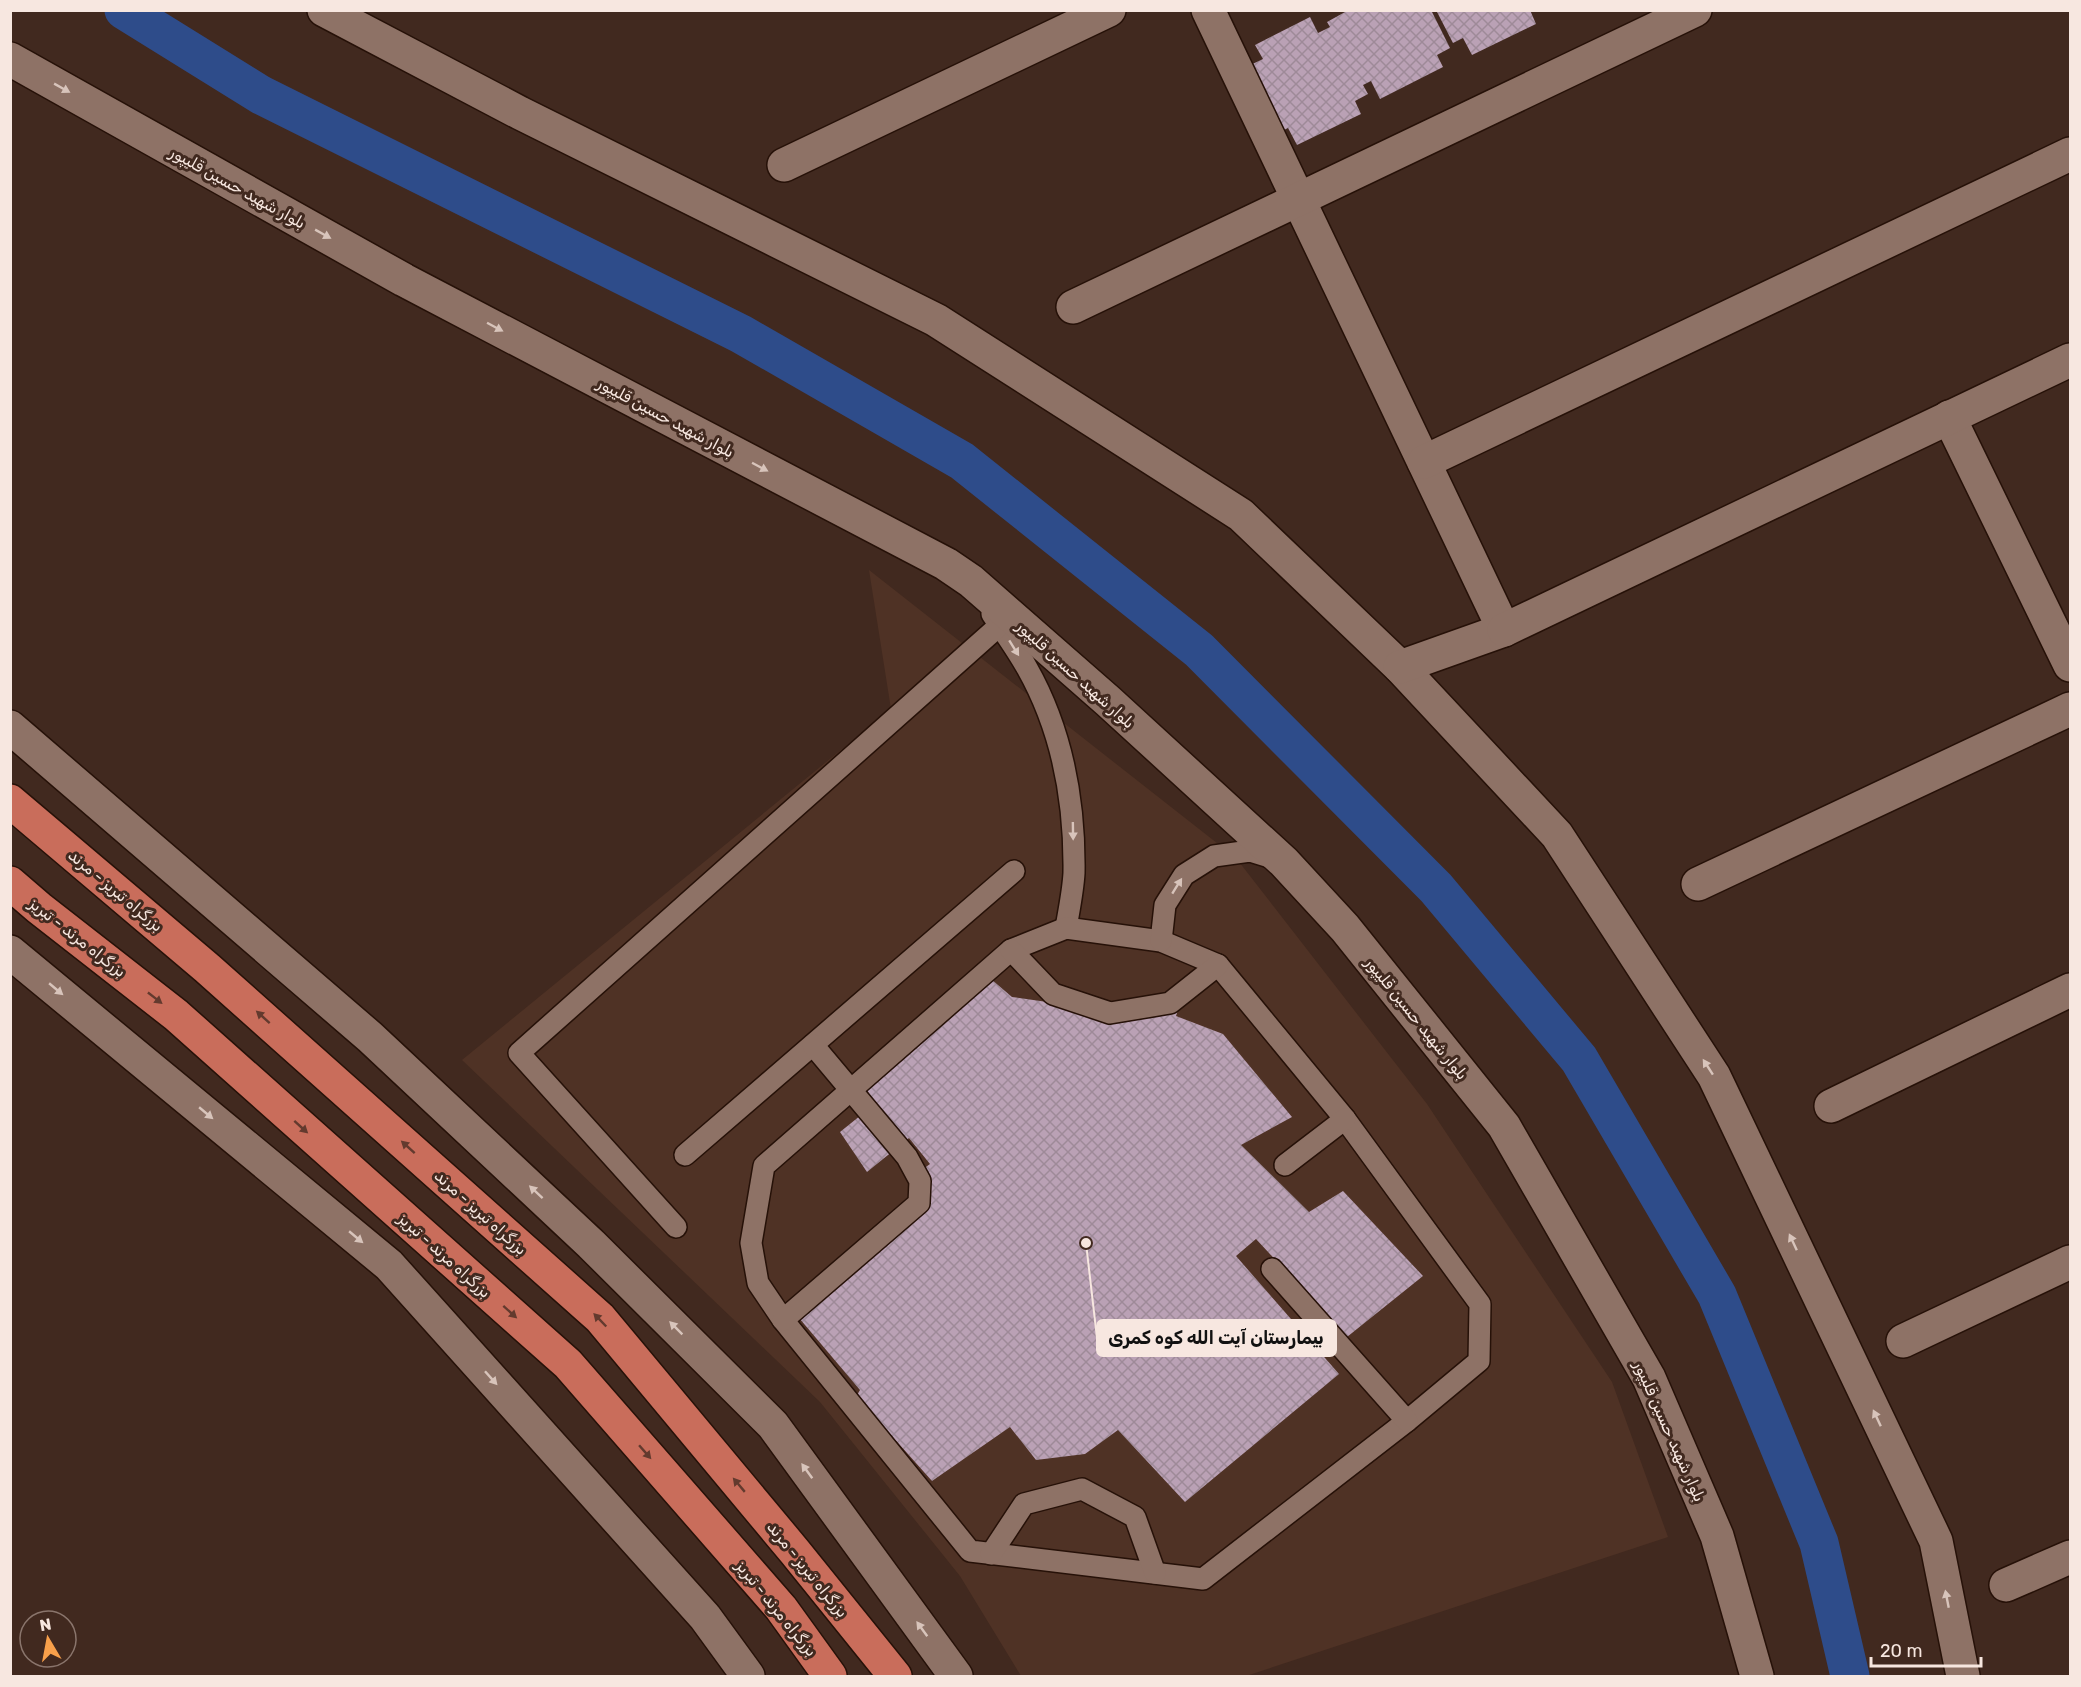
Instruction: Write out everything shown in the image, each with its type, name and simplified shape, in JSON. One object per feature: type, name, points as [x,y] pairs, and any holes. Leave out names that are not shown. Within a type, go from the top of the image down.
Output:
[{"type":"main road","name":"بزرگراه تبریز - مرند","points":[[10,801],[207,968],[600,1318],[896,1677]]},
{"type":"main road","name":"بزرگراه مرند - تبریز","points":[[10,883],[176,1015],[568,1364],[781,1608],[830,1677]]},
{"type":"street","points":[[784,165],[1109,10]]},
{"type":"street","points":[[1208,10],[1504,630]]},
{"type":"street","points":[[1073,307],[1695,10]]},
{"type":"street","points":[[347,14],[520,113],[936,320],[1241,515],[1400,667],[1557,835],[1714,1076],[1936,1541],[1963,1677]]},
{"type":"street","name":"بلوار شهید حسین قلیپور","points":[[10,59],[404,280],[946,564],[971,581],[1284,862],[1345,928],[1504,1126],[1649,1378],[1717,1536],[1757,1677]]},
{"type":"street","points":[[1424,462],[2070,154]]},
{"type":"street","points":[[1400,667],[1504,630],[2070,360]]},
{"type":"street","points":[[1949,417],[2070,666]]},
{"type":"street","points":[[1698,885],[2070,708]]},
{"type":"street","points":[[10,727],[370,1037],[591,1244],[773,1425],[956,1677]]},
{"type":"street","points":[[10,952],[389,1264],[705,1617],[748,1677]]},
{"type":"street","points":[[1831,1106],[2070,990]]},
{"type":"street","points":[[1903,1341],[2070,1262]]},
{"type":"street","points":[[2006,1585],[2070,1557]]},
{"type":"lane","points":[[971,581],[1028,670],[1050,719],[1065,769],[1073,822],[1074,865],[1066,928]]},
{"type":"lane","points":[[676,1227],[519,1053],[1000,625]]},
{"type":"lane","points":[[1161,941],[1165,905],[1184,875],[1215,856],[1250,851],[1284,862]]},
{"type":"lane","points":[[685,1155],[1014,871]]},
{"type":"lane","points":[[1066,928],[1161,941],[1218,965],[1345,1119],[1480,1304],[1479,1361],[1407,1422],[1203,1579],[970,1551],[783,1320],[758,1283],[751,1243],[764,1166],[1011,950],[1066,928]]},
{"type":"lane","points":[[1011,950],[1053,994],[1110,1014],[1170,1004],[1218,965]]},
{"type":"lane","points":[[783,1320],[919,1203],[920,1181],[907,1156],[813,1045]]},
{"type":"lane","points":[[1285,1165],[1345,1119]]},
{"type":"lane","points":[[1272,1269],[1407,1422]]},
{"type":"lane","points":[[991,1554],[1024,1504],[1082,1489],[1135,1517],[1155,1573]]},
{"type":"shaded area","points":[[869,570],[1236,858],[1427,1104],[1612,1382],[1668,1537],[1246,1676],[1021,1676],[960,1576],[820,1402],[462,1060],[891,709]]},
{"type":"building","points":[[1344,10],[1431,10],[1450,48],[1437,55],[1443,67],[1380,99],[1371,81],[1363,85],[1368,94],[1355,101],[1361,114],[1297,145],[1288,128],[1278,133],[1244,68],[1263,59],[1255,45],[1310,17],[1318,33],[1330,27],[1327,22],[1345,12]]},
{"type":"building","points":[[1436,10],[1530,10],[1536,24],[1472,55],[1463,38],[1453,43]]},
{"type":"building","points":[[977,967],[1012,997],[1144,1016],[1186,986],[1176,1016],[1223,1034],[1292,1117],[1241,1145],[1309,1212],[1343,1191],[1423,1276],[1347,1337],[1256,1239],[1236,1256],[1339,1374],[1185,1502],[1118,1430],[1085,1454],[1036,1460],[1010,1427],[932,1481],[874,1416],[846,1414],[860,1390],[794,1312],[894,1236],[930,1202],[909,1179],[930,1164],[909,1138],[867,1172],[840,1132],[876,1103],[855,1074]]},
{"type":"waterway","points":[[124,10],[261,95],[741,334],[962,461],[1199,650],[1436,888],[1579,1059],[1717,1295],[1819,1543],[1850,1676]]},
{"type":"place","name":"بیمارستان آیت الله کوه کمری","points":[[1086,1243]]}]
